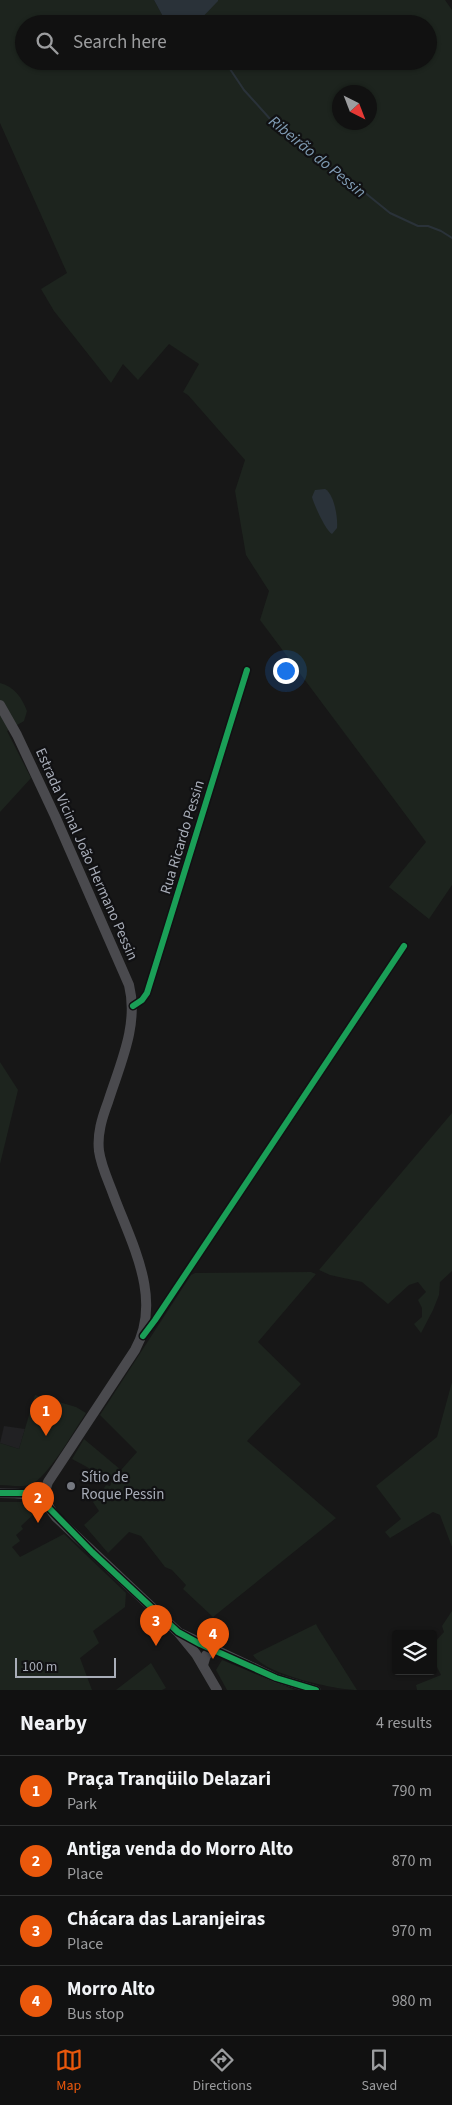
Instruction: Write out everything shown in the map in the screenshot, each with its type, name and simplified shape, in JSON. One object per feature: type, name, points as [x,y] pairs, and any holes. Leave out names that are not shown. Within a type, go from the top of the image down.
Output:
[{"type":"main road","name":"Estrada Vicinal João Hermano Pessin","points":[[0,705],[17,735],[64,836],[129,984],[133,1006],[132,1022],[127,1042],[100,1126],[99,1150],[104,1170],[144,1280],[148,1311],[143,1336],[48,1482]]},
{"type":"main road","points":[[24,1494],[48,1482]]},
{"type":"main road","points":[[48,1482],[45,1496],[48,1507]]},
{"type":"main road","points":[[0,1493],[24,1494],[35,1497],[48,1507],[86,1546],[178,1632],[203,1665],[218,1690]]},
{"type":"main road","points":[[203,1665],[206,1655],[215,1650]]},
{"type":"street","name":"Rua Ricardo Pessin","points":[[133,1006],[142,1000],[147,993],[247,670]]},
{"type":"street","points":[[143,1336],[161,1312],[404,946]]},
{"type":"street","points":[[178,1632],[276,1678],[316,1690]]},
{"type":"shaded area","points":[[0,0],[154,0],[162,15],[15,15],[15,70],[437,70],[437,15],[204,15],[218,0],[445,0],[452,10],[452,885],[429,919],[389,887],[426,842],[260,620],[269,591],[246,555],[235,491],[245,460],[188,395],[183,392],[199,364],[169,344],[138,380],[123,364],[111,383],[54,311],[41,289],[67,273],[0,123]]},
{"type":"shaded area","points":[[154,0],[218,0],[205,15],[162,15]]},
{"type":"shaded area","points":[[325,489],[331,496],[337,518],[337,528],[332,534],[324,523],[312,497],[315,490]]},
{"type":"shaded area","points":[[0,683],[10,687],[17,694],[27,711],[24,721],[7,731],[31,778],[0,812]]},
{"type":"shaded area","points":[[0,1062],[18,1090],[0,1164]]},
{"type":"shaded area","points":[[452,1113],[452,1271],[440,1282],[439,1295],[421,1333],[414,1324],[422,1317],[422,1308],[418,1300],[426,1292],[418,1282],[409,1285],[388,1304],[362,1282],[330,1275],[319,1270]]},
{"type":"shaded area","points":[[311,1272],[316,1274],[258,1342],[301,1384],[247,1441],[336,1518],[213,1617],[183,1589],[186,1585],[172,1570],[165,1567],[141,1536],[129,1532],[108,1553],[84,1525],[99,1511],[93,1502],[100,1490],[102,1491],[106,1485],[110,1486],[112,1481],[100,1474],[99,1476],[72,1459],[84,1439],[121,1470],[137,1452],[100,1415],[191,1275],[195,1273]]},
{"type":"shaded area","points":[[452,1382],[452,1547],[440,1515],[433,1512],[390,1538],[385,1532],[401,1519],[376,1486],[437,1437]]},
{"type":"shaded area","points":[[35,1395],[76,1407],[86,1413],[53,1464],[38,1480],[24,1486],[0,1485],[0,1443],[19,1449]]},
{"type":"shaded area","points":[[4,1426],[25,1429],[19,1449],[0,1443]]},
{"type":"shaded area","points":[[0,1502],[25,1502],[39,1509],[21,1526],[23,1529],[16,1535],[20,1541],[12,1547],[20,1557],[64,1534],[126,1593],[125,1607],[93,1631],[99,1643],[80,1658],[92,1690],[0,1690]]},
{"type":"shaded area","points":[[452,1611],[452,1690],[417,1690],[416,1685],[441,1675],[437,1667],[437,1640],[444,1632],[442,1626]]},
{"type":"shaded area","points":[[316,1624],[357,1690],[301,1680],[271,1668],[260,1662],[253,1655]]},
{"type":"shaded area","points":[[222,1660],[295,1690],[227,1690],[216,1670]]},
{"type":"shaded area","points":[[151,1663],[166,1688],[162,1690],[116,1690]]},
{"type":"waterway","name":"Ribeirão do Pessin","points":[[231,70],[244,90],[271,120],[304,145],[315,158],[353,183],[390,213],[418,226],[428,226],[441,231],[452,238]]},
{"type":"cycle path","points":[[133,1006],[142,1000],[147,993],[247,670]]},
{"type":"cycle path","points":[[143,1336],[404,946]]},
{"type":"cycle path","points":[[0,1493],[25,1493],[35,1497],[48,1507],[92,1552],[178,1632],[200,1644],[276,1678],[316,1690]]},
{"type":"place","name":"Praça Tranqüilo Delazari","points":[[46,1436]]},
{"type":"place","name":"Sítio de Roque Pessin","points":[[71,1486]]},
{"type":"place","name":"Antiga venda do Morro Alto","points":[[38,1523]]},
{"type":"place","name":"Chácara das Laranjeiras","points":[[156,1646]]},
{"type":"place","name":"Morro Alto","points":[[213,1659]]}]
